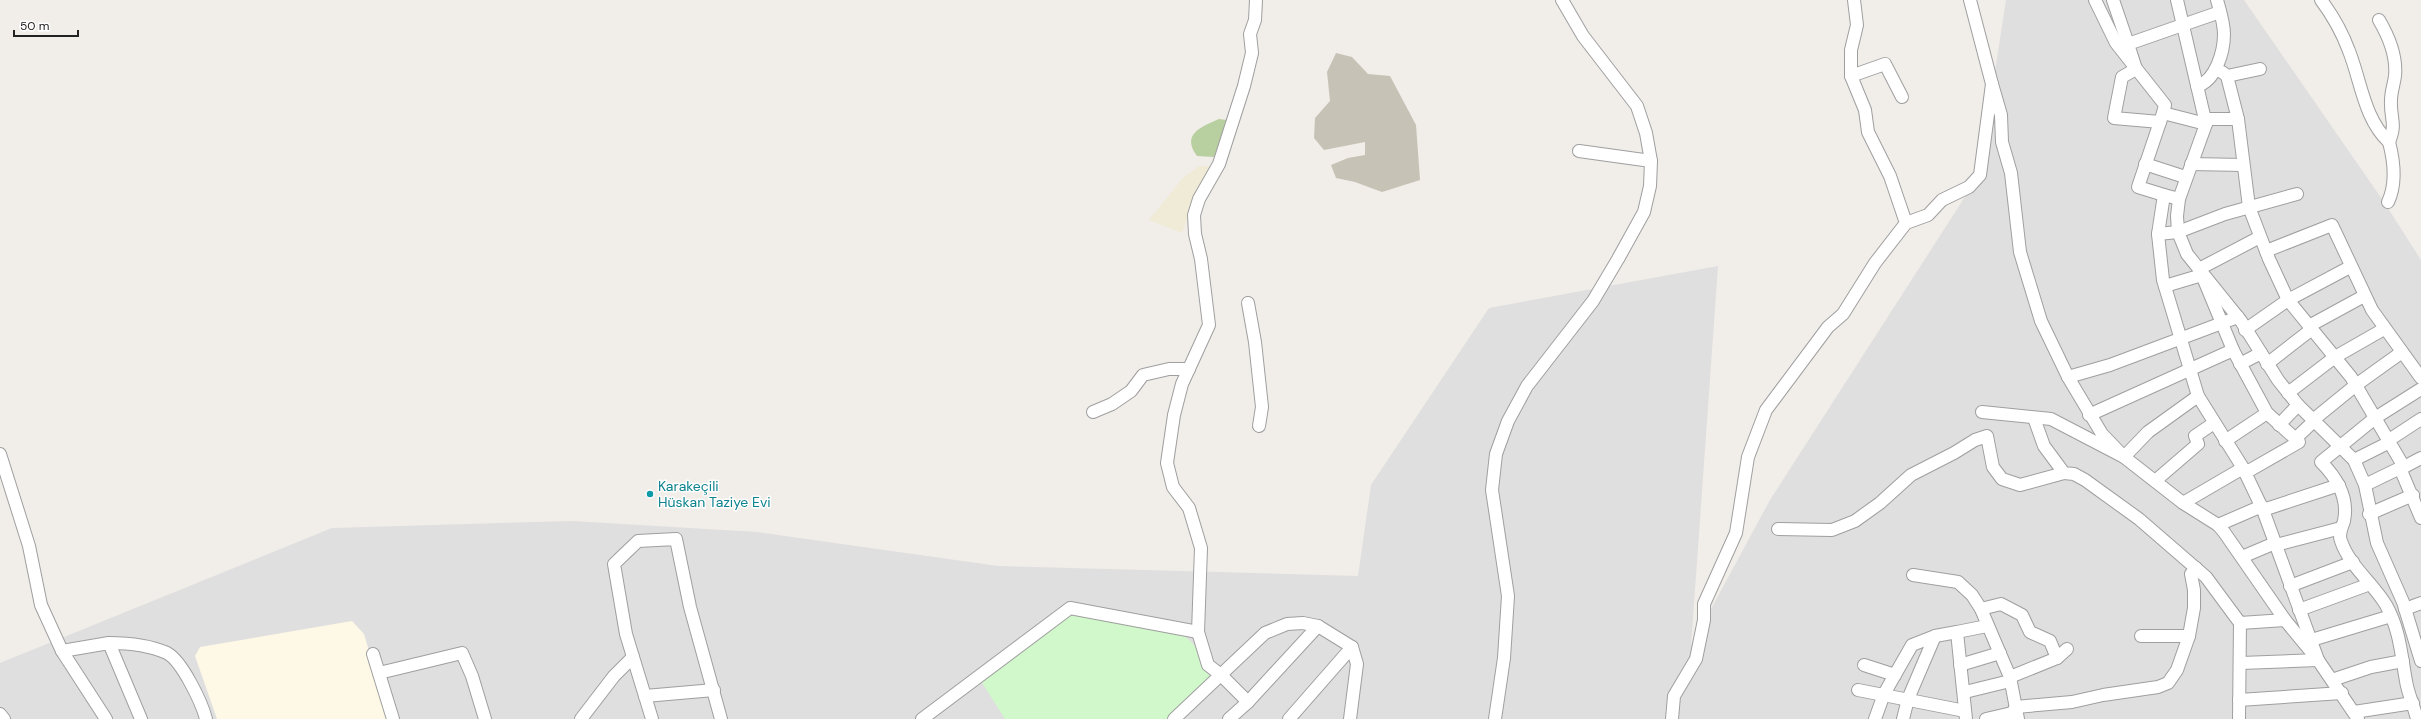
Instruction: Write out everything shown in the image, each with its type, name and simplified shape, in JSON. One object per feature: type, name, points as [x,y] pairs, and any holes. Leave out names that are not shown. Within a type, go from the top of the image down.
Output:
[{"type":"street","points":[[1248,702],[1221,675],[1208,665],[1198,632],[1201,548],[1189,508],[1173,487],[1166,464],[1174,414],[1182,384],[1209,325],[1201,259],[1194,234],[1194,215],[1199,198],[1219,164],[1244,86],[1252,52],[1250,34],[1255,20],[1256,0]]},
{"type":"street","points":[[1494,719],[1504,658],[1508,596],[1492,490],[1496,454],[1508,421],[1527,386],[1593,301],[1644,212],[1650,186],[1651,161],[1646,133],[1637,106],[1583,36],[1562,0]]},
{"type":"street","points":[[1854,0],[1857,25],[1850,50],[1851,76],[1865,110],[1868,132],[1890,176],[1906,222]]},
{"type":"street","points":[[1970,0],[2001,115],[2002,142],[2011,172],[2020,252],[2041,321],[2068,377],[2089,415],[2102,434],[2124,457],[2155,482],[2183,503],[2218,525],[2285,620],[2308,642]]},
{"type":"street","points":[[2095,0],[2116,43],[2165,105],[2138,187],[2179,199]]},
{"type":"street","points":[[2114,0],[2136,69]]},
{"type":"street","points":[[2177,0],[2184,23],[2206,121],[2179,199],[2177,216],[2178,232],[2187,254],[2200,272],[2238,317],[2245,330],[2288,393],[2298,405],[2354,460],[2365,485],[2369,514],[2379,549],[2405,609],[2419,647],[2421,661]]},
{"type":"street","points":[[2197,86],[2206,84],[2214,70],[2224,33],[2217,0]]},
{"type":"street","points":[[2321,0],[2337,21],[2350,52],[2366,105],[2379,132],[2389,142],[2394,159],[2393,182],[2388,202]]},
{"type":"street","points":[[2128,44],[2184,23],[2220,12]]},
{"type":"street","points":[[2379,20],[2388,34],[2394,54],[2395,74],[2391,100],[2395,128],[2389,142]]},
{"type":"street","points":[[1851,76],[1885,64],[1902,97]]},
{"type":"street","points":[[2136,69],[2122,78],[2114,118],[2162,117],[2206,121],[2238,119]]},
{"type":"street","points":[[2227,76],[2260,69]]},
{"type":"street","points":[[2214,70],[2222,72],[2227,76],[2238,119],[2242,165],[2249,207],[2260,237],[2288,300],[2356,385],[2389,441],[2415,492],[2421,518]]},
{"type":"street","points":[[1672,719],[1674,696],[1696,659],[1704,620],[1704,604],[1736,533],[1748,457],[1766,410],[1828,327],[1843,314],[1875,263],[1906,222],[1928,214],[1942,200],[1969,187],[1980,175],[1992,84]]},
{"type":"street","points":[[1578,151],[1651,161]]},
{"type":"street","points":[[2145,164],[2186,177]]},
{"type":"street","points":[[2191,164],[2242,165]]},
{"type":"street","points":[[2158,234],[2178,232],[2249,207],[2297,194]]},
{"type":"street","points":[[2164,195],[2158,234],[2165,286],[2180,339],[2191,368],[2198,396],[2244,470],[2262,508],[2299,610],[2308,642],[2318,660],[2356,715],[2413,704]]},
{"type":"street","points":[[2266,251],[2332,225],[2364,296],[2384,329],[2421,378]]},
{"type":"street","points":[[2165,286],[2200,272],[2260,237]]},
{"type":"street","points":[[2245,330],[2288,300],[2350,267]]},
{"type":"street","points":[[2183,503],[2299,442],[2267,413],[2232,350],[2223,323],[2200,272]]},
{"type":"street","points":[[2240,364],[2264,358],[2310,327],[2364,296]]},
{"type":"street","points":[[1248,303],[1255,342],[1262,406],[1259,426]]},
{"type":"street","points":[[2068,377],[2110,365],[2238,317]]},
{"type":"street","points":[[2288,393],[2335,357],[2384,329]]},
{"type":"street","points":[[2089,415],[2232,350]]},
{"type":"street","points":[[2296,438],[2313,420],[2356,385],[2402,352]]},
{"type":"street","points":[[1093,412],[1112,404],[1131,391],[1143,375],[1169,369],[1189,369]]},
{"type":"street","points":[[2417,719],[2406,682],[2396,626],[2391,616],[2370,584],[2353,562],[2341,542],[2341,528],[2345,506],[2335,476],[2321,462],[2339,445],[2375,418],[2421,389]]},
{"type":"street","points":[[2124,457],[2148,432],[2198,396]]},
{"type":"street","points":[[2279,425],[2298,405]]},
{"type":"street","points":[[1982,412],[2051,419],[2124,457]]},
{"type":"street","points":[[2225,441],[2267,413]]},
{"type":"street","points":[[2034,418],[2044,446],[2064,472]]},
{"type":"street","points":[[2354,460],[2389,441],[2421,419]]},
{"type":"street","points":[[2155,482],[2198,444],[2195,436],[2214,423]]},
{"type":"street","points":[[1778,529],[1832,530],[1855,521],[1880,503],[1911,475],[1954,453],[1975,440],[1987,436],[1993,467],[2002,479],[2020,485],[2064,472],[2074,474],[2123,507],[2206,577],[2240,622],[2239,719]]},
{"type":"street","points":[[0,454],[29,546],[41,605],[62,651],[106,719]]},
{"type":"street","points":[[2365,485],[2421,458]]},
{"type":"street","points":[[2218,525],[2262,508],[2339,485]]},
{"type":"street","points":[[2369,514],[2415,492]]},
{"type":"street","points":[[2242,557],[2275,544],[2341,528]]},
{"type":"street","points":[[652,719],[626,634],[614,564],[638,541],[676,539],[690,607],[721,719]]},
{"type":"street","points":[[2290,586],[2353,562]]},
{"type":"street","points":[[1986,719],[2103,695],[2158,687],[2168,683],[2178,670],[2189,636],[2194,608],[2194,590],[2191,574],[2196,568]]},
{"type":"street","points":[[1913,575],[1958,582],[1972,595],[1981,609],[2010,679],[2017,713]]},
{"type":"street","points":[[2299,610],[2370,584]]},
{"type":"street","points":[[2405,609],[2421,602]]},
{"type":"street","points":[[1981,609],[2000,604],[2022,615],[2030,632],[2050,641],[2057,658]]},
{"type":"street","points":[[930,717],[1070,608],[1198,632]]},
{"type":"street","points":[[2308,642],[2391,616]]},
{"type":"street","points":[[2240,622],[2285,620]]},
{"type":"street","points":[[1174,719],[1265,633],[1287,624],[1303,623],[1318,626],[1352,646],[1357,664],[1350,719]]},
{"type":"street","points":[[1229,719],[1248,702],[1318,626]]},
{"type":"street","points":[[1875,719],[1884,694],[1912,644],[1935,636],[1987,626]]},
{"type":"street","points":[[1858,690],[1908,699],[1965,715],[1964,692],[1957,632]]},
{"type":"street","points":[[1903,719],[1908,699],[1935,636]]},
{"type":"street","points":[[2142,636],[2189,636]]},
{"type":"street","points":[[62,651],[109,643],[134,644],[168,654],[196,688],[206,719]]},
{"type":"street","points":[[109,643],[141,719]]},
{"type":"street","points":[[1289,719],[1352,646]]},
{"type":"street","points":[[1964,692],[2010,679],[2057,658],[2067,649]]},
{"type":"street","points":[[379,673],[462,653],[485,719]]},
{"type":"street","points":[[1960,665],[2000,653]]},
{"type":"street","points":[[374,654],[393,719]]},
{"type":"street","points":[[581,719],[614,676],[633,657]]},
{"type":"street","points":[[2240,663],[2318,660]]},
{"type":"street","points":[[2332,680],[2371,667],[2403,661]]},
{"type":"street","points":[[1864,665],[1895,675]]},
{"type":"street","points":[[645,696],[714,690]]},
{"type":"street","points":[[2239,700],[2342,694]]},
{"type":"street","points":[[0,714],[4,719]]},
{"type":"shaded area","points":[[2006,0],[2244,0],[2384,202],[2421,260],[2421,719],[0,719],[0,663],[332,528],[572,521],[757,532],[998,566],[1358,576],[1371,485],[1489,308],[1718,266],[1691,646],[1770,500],[1979,175]]},
{"type":"shaded area","points":[[1336,53],[1352,57],[1368,74],[1390,76],[1416,125],[1420,180],[1382,192],[1355,182],[1336,178],[1331,165],[1348,158],[1365,155],[1365,142],[1324,150],[1314,138],[1315,118],[1330,101],[1327,72]]},
{"type":"shaded area","points":[[1199,166],[1212,166],[1196,192],[1182,233],[1149,220],[1183,178]]},
{"type":"shaded area","points":[[352,621],[364,634],[389,719],[217,719],[195,656],[200,647]]},
{"type":"green space","points":[[1219,119],[1227,120],[1214,157],[1197,156],[1191,142],[1192,137],[1200,128]]},
{"type":"green space","points":[[1073,612],[1184,635],[1196,647],[1211,677],[1168,719],[1005,719],[981,681]]},
{"type":"place","name":"Karakeçili Hüskan Taziye Evi","points":[[650,494]]}]
